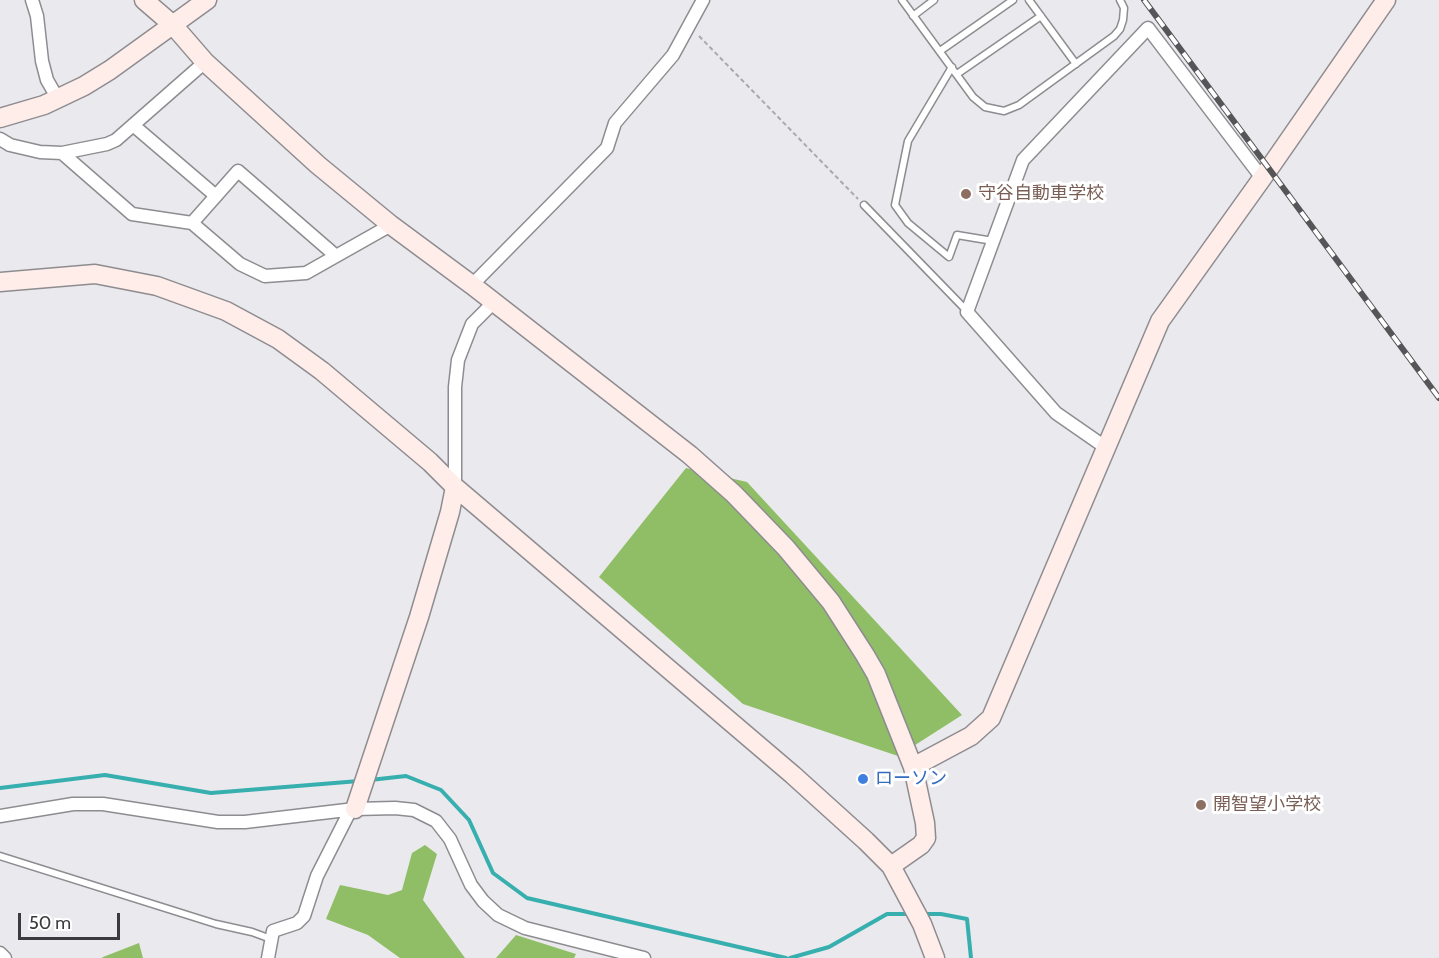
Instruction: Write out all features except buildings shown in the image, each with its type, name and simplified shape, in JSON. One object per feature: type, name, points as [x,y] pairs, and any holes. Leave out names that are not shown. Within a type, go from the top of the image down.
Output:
[{"type":"street","points":[[32,0],[38,16],[47,80],[58,99]]},
{"type":"street","points":[[144,0],[173,25],[205,62],[318,165],[391,225],[472,285],[690,455],[734,494],[786,548],[831,602],[865,655],[876,674],[913,767],[926,823],[926,837],[921,845],[891,866]]},
{"type":"street","points":[[161,0],[173,25]]},
{"type":"street","points":[[0,118],[58,99],[84,87],[207,0]]},
{"type":"street","points":[[472,285],[607,148],[615,123],[673,55],[703,0]]},
{"type":"street","points":[[913,767],[971,736],[991,718],[1160,321],[1386,0]]},
{"type":"street","points":[[1106,447],[1056,413],[967,312],[1023,160],[1148,28],[1262,178]]},
{"type":"street","points":[[0,138],[10,145],[40,152],[62,153],[107,144],[116,140],[205,62]]},
{"type":"street","points":[[133,125],[216,196]]},
{"type":"street","points":[[62,153],[132,214],[192,223],[240,264],[265,276],[306,273],[391,225]]},
{"type":"street","points":[[192,223],[238,171],[336,256]]},
{"type":"street","points":[[0,282],[95,274],[157,286],[226,311],[278,339],[322,371],[430,462],[455,487],[793,775],[866,841],[891,866],[922,924],[935,958]]},
{"type":"street","points":[[268,958],[273,931],[297,923],[304,916],[317,876],[362,791],[369,772],[450,512],[455,487],[455,387],[458,360],[472,324],[493,303]]},
{"type":"street","points":[[0,816],[73,804],[103,804],[218,822],[245,822],[353,809],[414,810],[436,821],[450,839],[471,885],[498,915],[525,928],[644,958]]},
{"type":"street","points":[[0,953],[5,958]]},
{"type":"lane","points":[[902,0],[973,97],[985,107],[1004,111],[1019,105],[1114,36],[1120,29],[1124,8],[1120,0]]},
{"type":"lane","points":[[913,16],[934,0]]},
{"type":"lane","points":[[940,51],[1013,0]]},
{"type":"lane","points":[[1029,0],[1076,64]]},
{"type":"lane","points":[[957,74],[1041,16]]},
{"type":"lane","points":[[952,67],[908,141],[895,205],[908,223],[949,257],[957,235],[993,242]]},
{"type":"lane","points":[[864,205],[967,312]]},
{"type":"lane","points":[[0,856],[271,939]]},
{"type":"path","points":[[689,26],[864,205]]},
{"type":"green space","points":[[686,468],[747,482],[962,715],[898,756],[743,704],[599,577]]},
{"type":"green space","points":[[425,845],[437,854],[423,900],[465,958],[400,958],[368,935],[326,919],[340,885],[388,895],[402,890],[412,853]]},
{"type":"green space","points":[[516,935],[576,954],[574,958],[496,958]]},
{"type":"green space","points":[[139,943],[143,958],[102,958],[103,957]]},
{"type":"waterway","points":[[0,788],[105,775],[211,793],[359,781]]},
{"type":"waterway","points":[[370,780],[406,776],[441,790],[469,820],[493,873],[527,898],[786,958]]},
{"type":"waterway","points":[[790,958],[829,947],[887,914],[911,914]]},
{"type":"waterway","points":[[924,914],[941,914],[967,919],[971,958]]},
{"type":"railway","points":[[1144,0],[1439,398]]},
{"type":"place","name":"守谷自動車学校","points":[[966,194]]},
{"type":"place","name":"ローソン","points":[[863,779]]},
{"type":"place","name":"開智望小学校","points":[[1201,805]]}]
